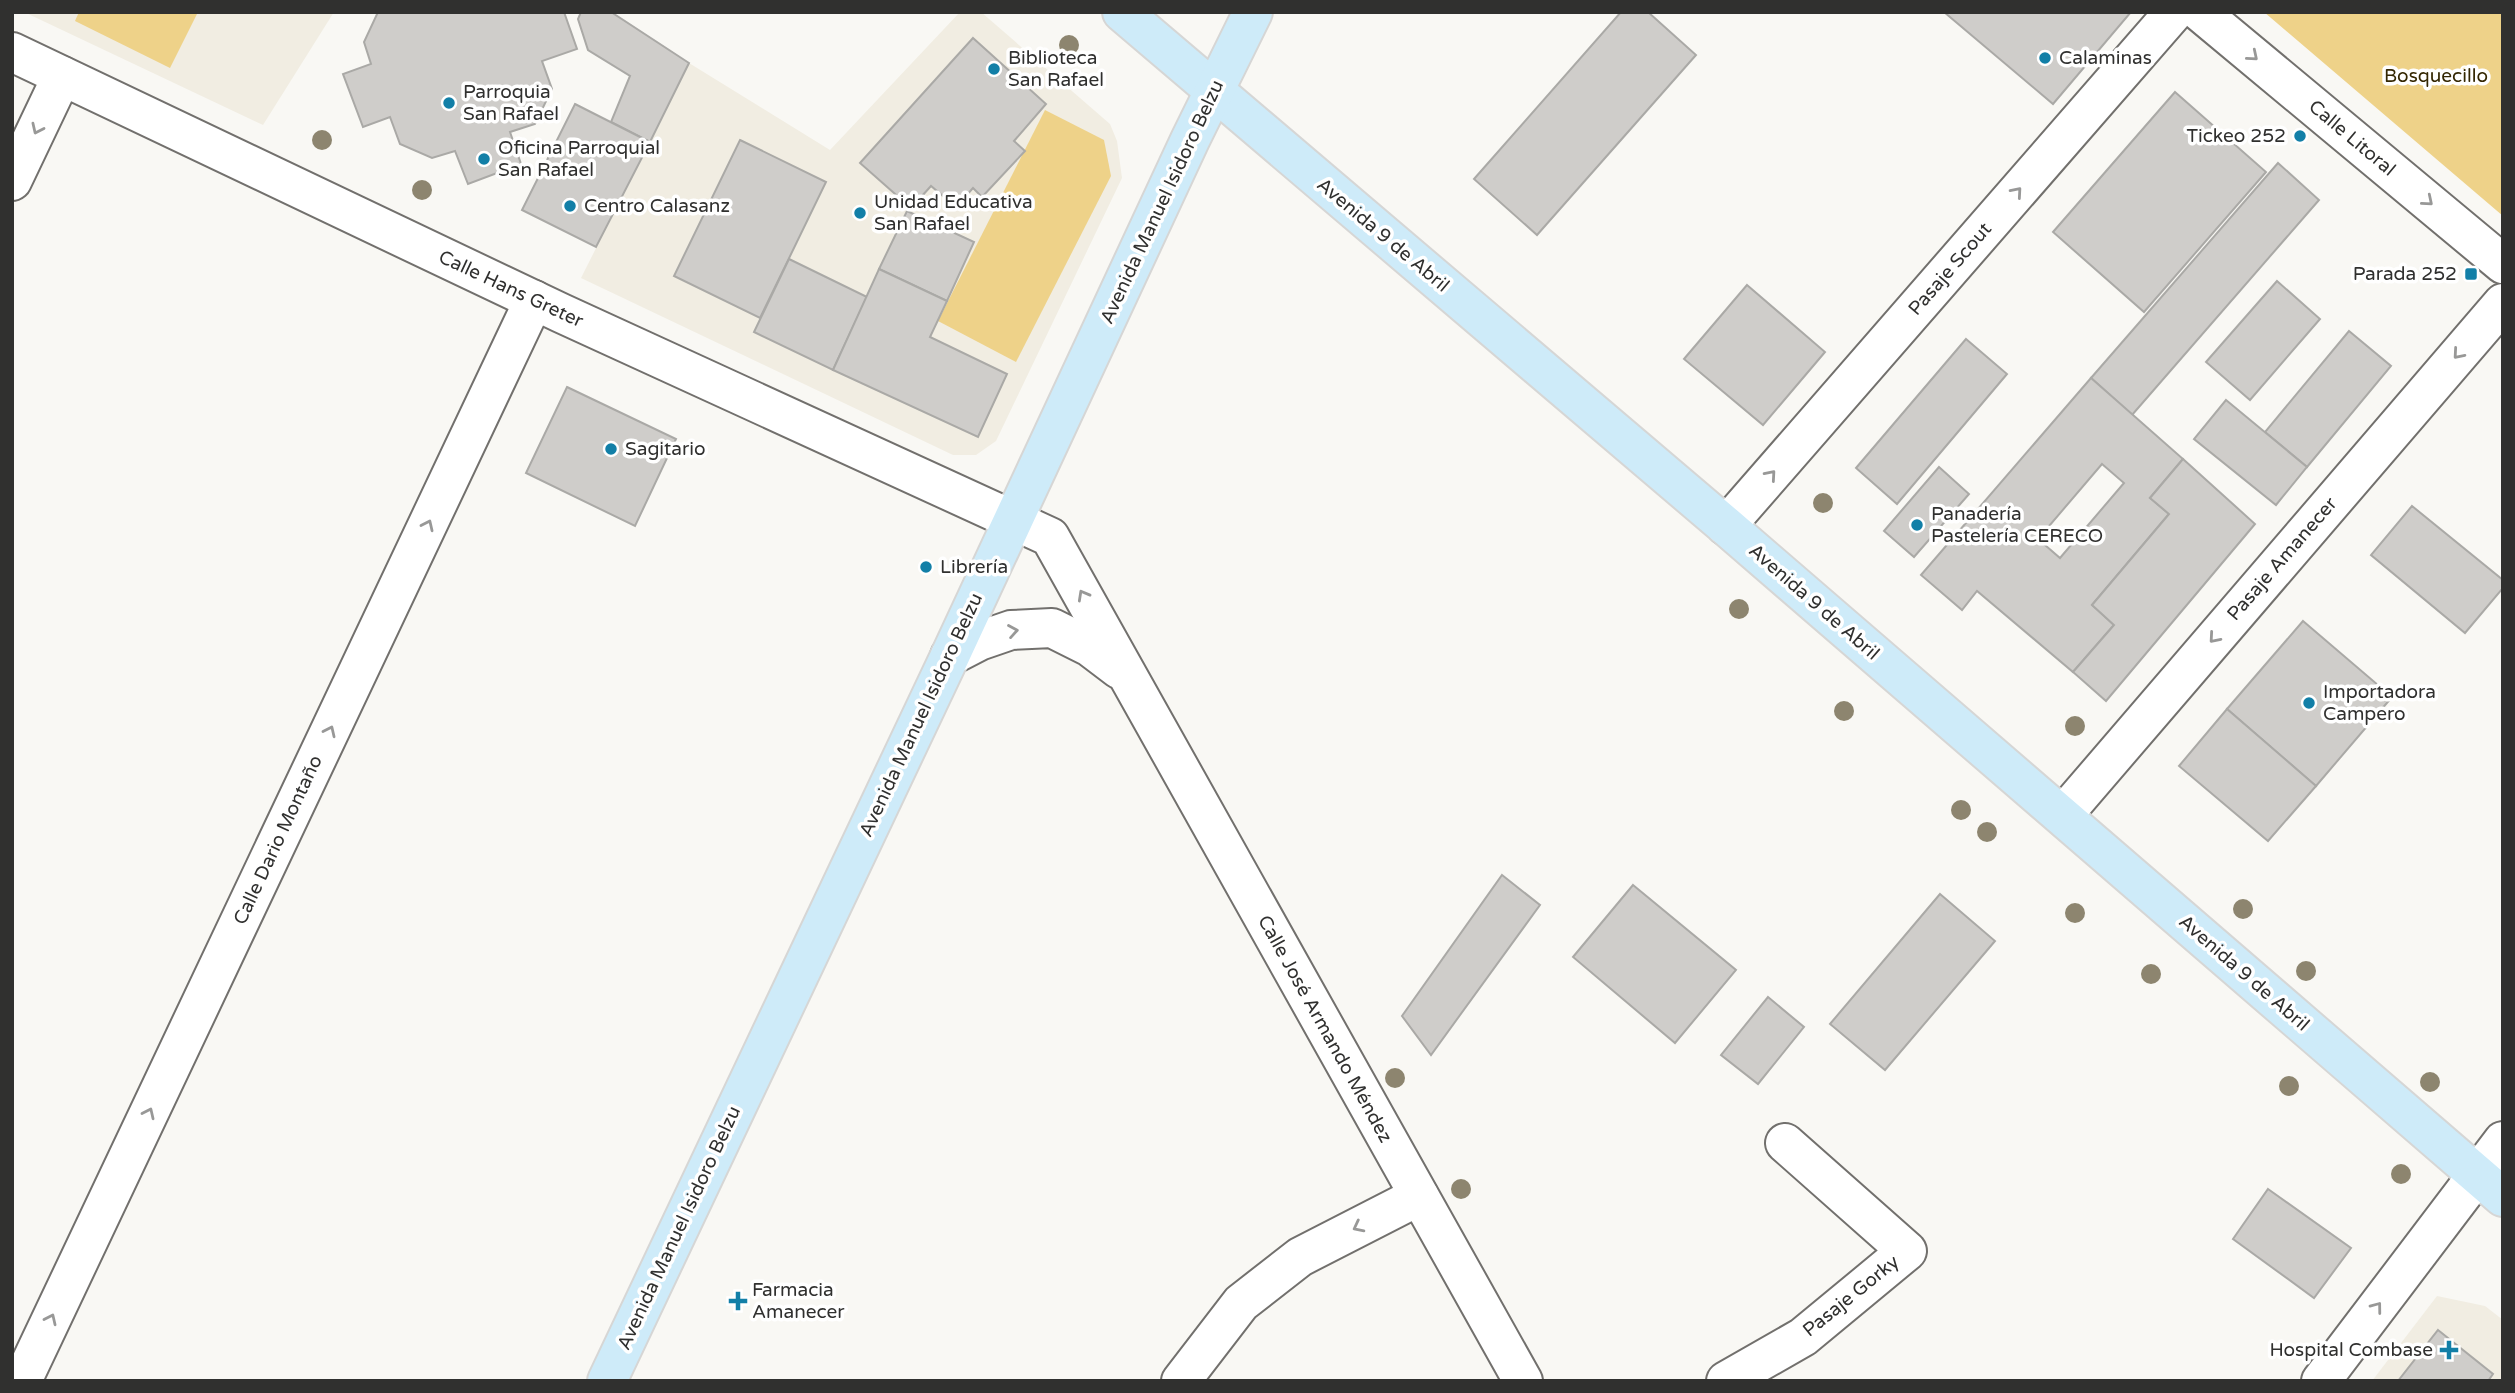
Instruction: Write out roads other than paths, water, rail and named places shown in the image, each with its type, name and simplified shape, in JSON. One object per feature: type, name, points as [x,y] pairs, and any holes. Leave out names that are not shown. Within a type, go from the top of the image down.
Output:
[{"type":"main road","name":"Avenida 9 de Abril","points":[[1122,12],[1726,526],[2490,1186]]},
{"type":"main road","name":"Avenida Manuel Isidoro Belzu","points":[[607,1381],[1253,12]]},
{"type":"street","name":"Pasaje Scout","points":[[1726,526],[2174,12]]},
{"type":"street","name":"Calle Litoral","points":[[2200,12],[2503,264]]},
{"type":"street","name":"Calle Hans Greter","points":[[12,52],[534,300],[1013,520]]},
{"type":"street","points":[[12,181],[62,76]]},
{"type":"street","name":"Calle Dario Montaño","points":[[22,1381],[534,300]]},
{"type":"street","name":"Pasaje Amanecer","points":[[2063,816],[2503,303]]},
{"type":"street","name":"Calle José Armando Méndez","points":[[1013,520],[1050,537],[1523,1381]]},
{"type":"street","name":"Calle José Armando Méndez","points":[[950,656],[979,641],[1011,630],[1052,628],[1090,647],[1128,676]]},
{"type":"street","points":[[2321,1381],[2490,1186],[2503,1140]]},
{"type":"street","name":"Pasaje Gorky","points":[[1726,1381],[1803,1337],[1907,1251],[1784,1143]]},
{"type":"street","points":[[1181,1381],[1241,1303],[1300,1257],[1419,1196]]},
{"type":"place","name":"Calaminas","points":[[2045,58]]},
{"type":"place","name":"Biblioteca San Rafael","points":[[994,69]]},
{"type":"place","name":"Parroquia San Rafael","points":[[449,103]]},
{"type":"place","name":"Tickeo 252","points":[[2300,136]]},
{"type":"place","name":"Oficina Parroquial San Rafael","points":[[484,159]]},
{"type":"place","name":"Centro Calasanz","points":[[570,206]]},
{"type":"place","name":"Unidad Educativa San Rafael","points":[[860,213]]},
{"type":"place","name":"Parada 252","points":[[2471,274]]},
{"type":"place","name":"Sagitario","points":[[611,449]]},
{"type":"place","name":"Panadería Pastelería CERECO","points":[[1917,525]]},
{"type":"place","name":"Librería","points":[[926,567]]},
{"type":"place","name":"Importadora Campero","points":[[2309,703]]},
{"type":"place","name":"Farmacia Amanecer","points":[[738,1301]]},
{"type":"place","name":"Hospital Combase","points":[[2449,1350]]},
{"type":"park label","name":"Bosquecillo","points":[[2436,76]]}]
